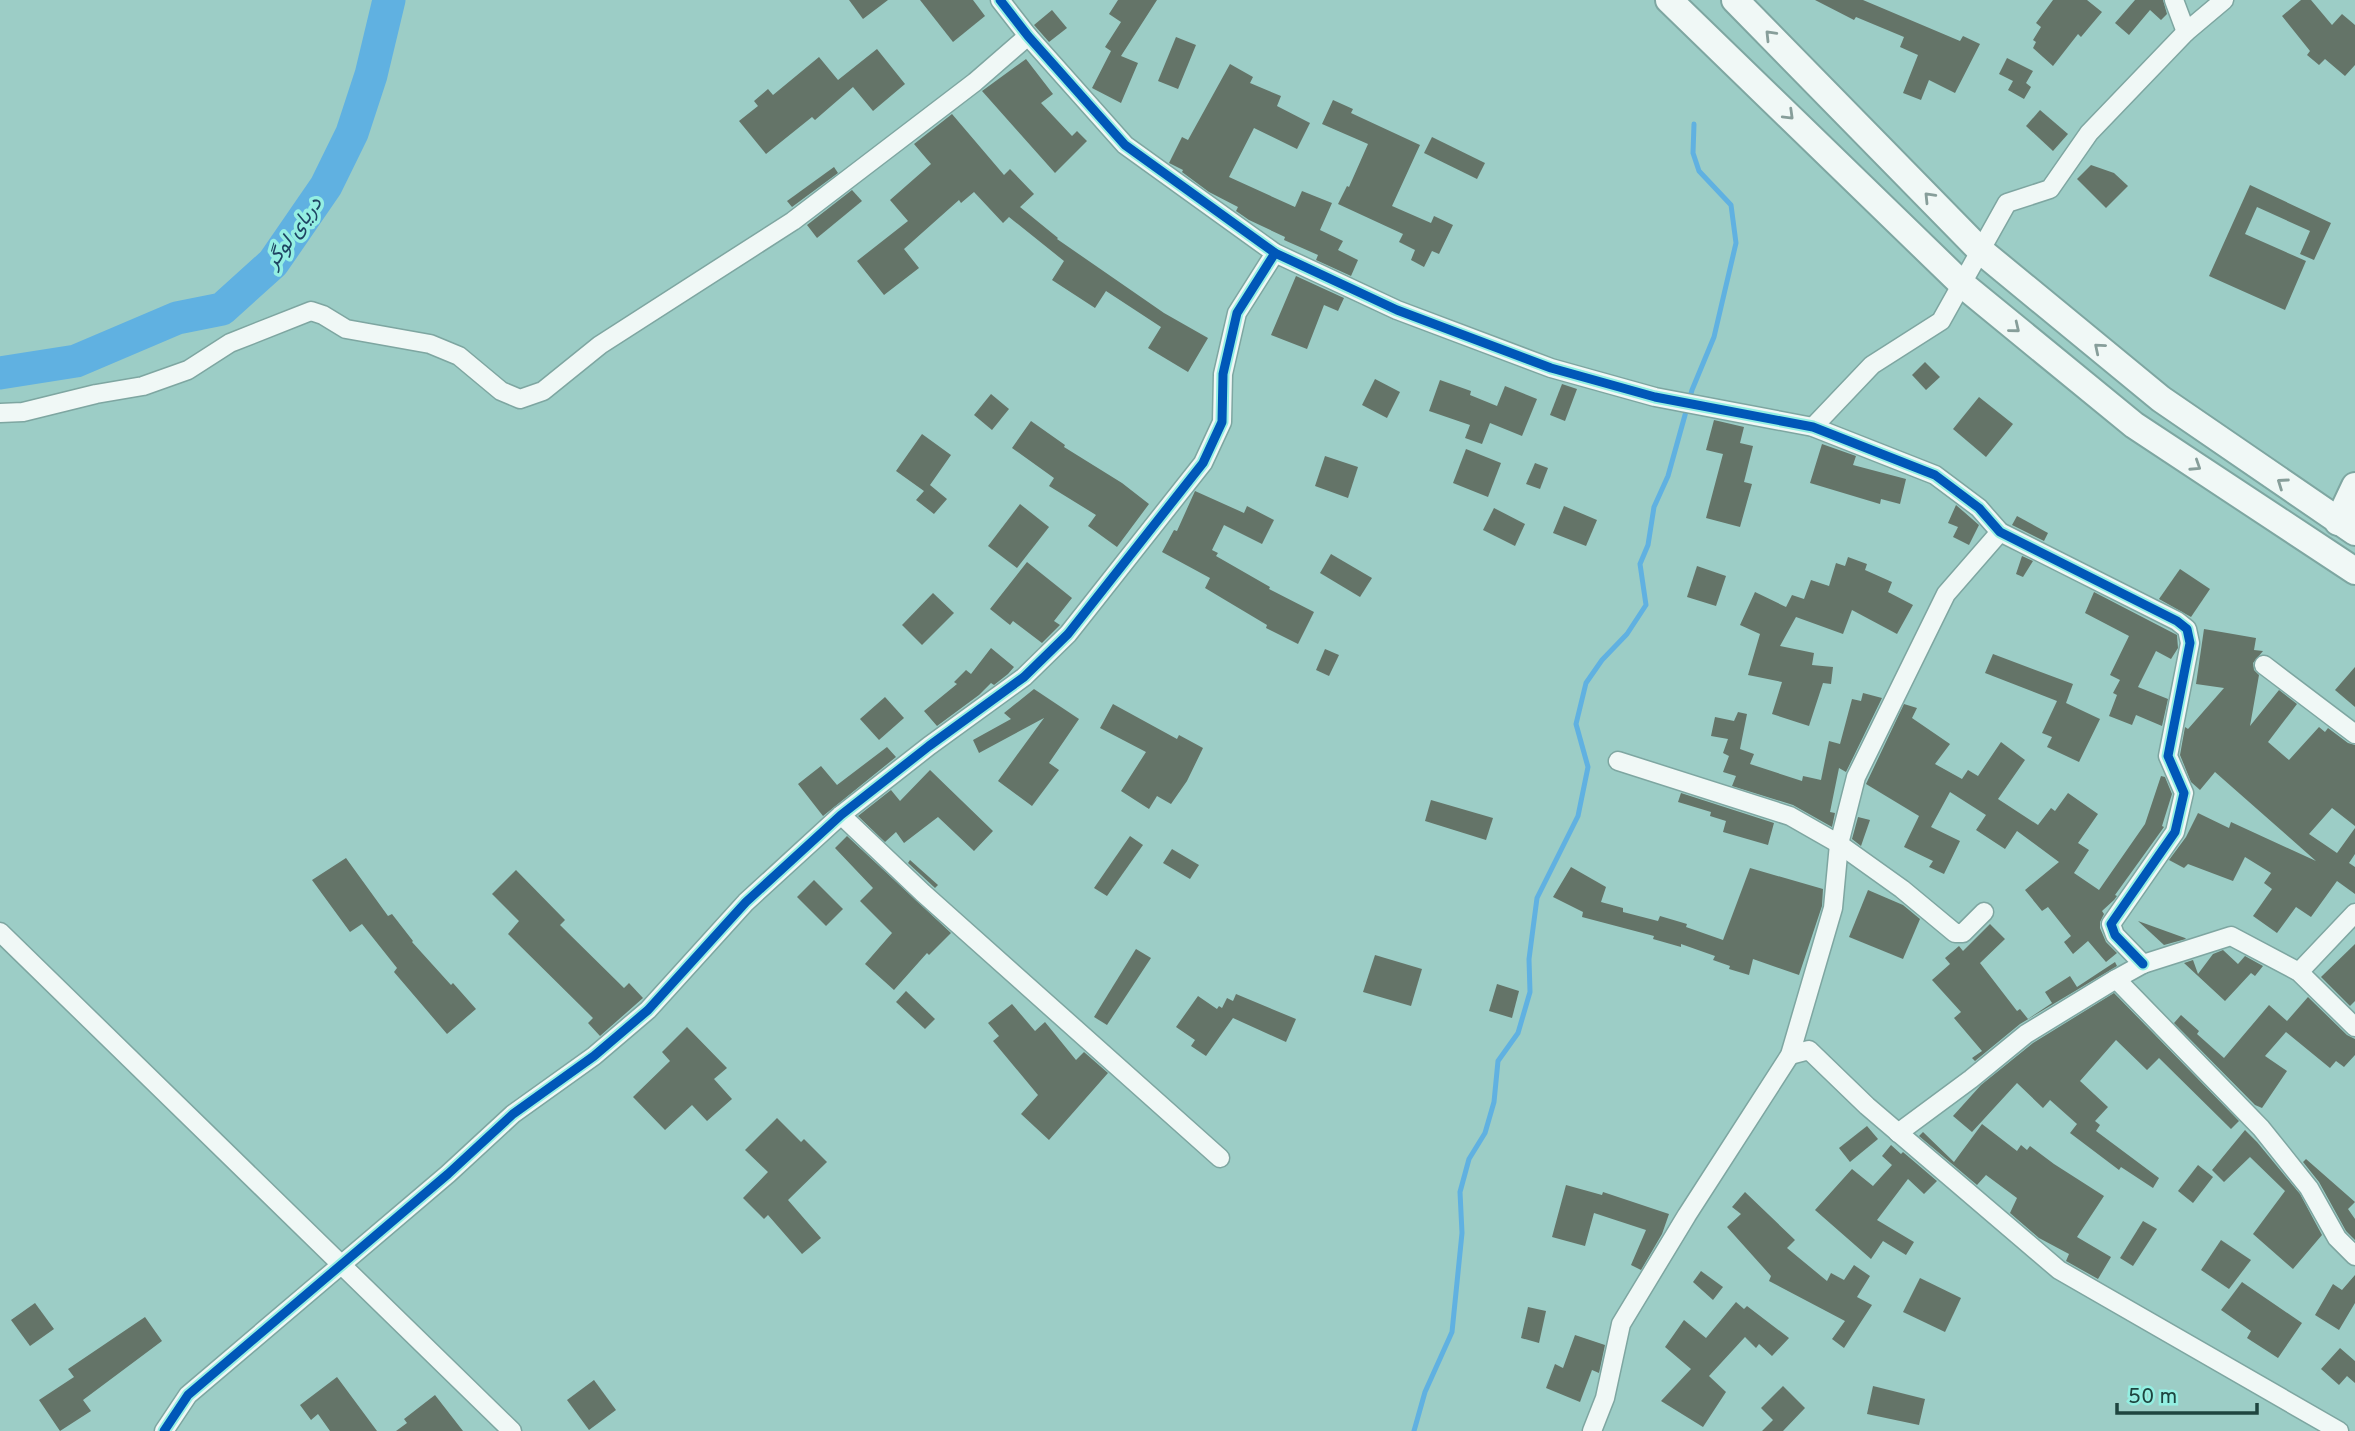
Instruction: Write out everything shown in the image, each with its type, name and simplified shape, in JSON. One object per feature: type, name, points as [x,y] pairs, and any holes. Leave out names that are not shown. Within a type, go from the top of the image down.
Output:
[{"type":"main road","points":[[1669,0],[1963,285],[2134,425],[2355,571]]},
{"type":"main road","points":[[1735,0],[1981,250],[2161,399],[2346,527],[2354,488]]},
{"type":"street","points":[[1000,0],[1028,36],[1125,145],[1275,253],[1397,310],[1551,368],[1656,397],[1813,426],[1935,475],[1979,508],[2000,532],[2177,621],[2187,629],[2190,643],[2168,756],[2184,793],[2175,832],[2111,924],[2115,935],[2143,964]]},
{"type":"street","points":[[2174,0],[2186,32]]},
{"type":"street","points":[[1813,426],[1872,365],[1941,321],[2007,203],[2050,189],[2089,133],[2186,32],[2224,0]]},
{"type":"street","points":[[0,413],[23,412],[96,394],[143,386],[188,370],[230,343],[311,311],[346,329],[430,344],[459,356],[501,391],[520,399],[543,391],[600,345],[793,221],[975,82],[1028,36]]},
{"type":"street","points":[[164,1431],[188,1395],[447,1174],[513,1114],[594,1056],[648,1010],[746,902],[841,815],[929,746],[1024,677],[1068,634],[1203,463],[1222,422],[1223,374],[1237,313],[1275,253]]},
{"type":"street","points":[[1592,1431],[1605,1398],[1621,1324],[1790,1055],[1833,908],[1839,844],[1856,777],[1946,594],[2000,532]]},
{"type":"street","points":[[2264,665],[2355,734]]},
{"type":"street","points":[[1618,761],[1790,816],[1839,844],[1902,889],[1955,933],[1963,933],[1984,912]]},
{"type":"street","points":[[841,815],[923,893],[1220,1158]]},
{"type":"street","points":[[2298,972],[2355,913]]},
{"type":"street","points":[[0,932],[512,1431]]},
{"type":"street","points":[[1898,1133],[2026,1034],[2116,979],[2143,964],[2231,936],[2298,972],[2355,1027]]},
{"type":"street","points":[[2116,979],[2262,1128],[2309,1188],[2337,1238],[2355,1256]]},
{"type":"street","points":[[1790,1055],[1809,1050],[1898,1133],[2059,1270],[2339,1431]]},
{"type":"building","points":[[849,0],[888,0],[863,19]]},
{"type":"building","points":[[920,0],[973,0],[985,16],[953,42]]},
{"type":"building","points":[[1118,0],[1157,0],[1121,56],[1138,63],[1121,103],[1092,88],[1111,51],[1105,47],[1121,22],[1109,14]]},
{"type":"building","points":[[1815,0],[1863,0],[1960,41],[1963,36],[1980,44],[1955,93],[1929,80],[1921,100],[1903,93],[1918,55],[1900,47],[1904,37],[1856,17],[1854,20]]},
{"type":"building","points":[[2053,0],[2087,0],[2102,12],[2081,37],[2078,34],[2053,66],[2033,48],[2036,42],[2033,40],[2041,27],[2036,23]]},
{"type":"building","points":[[2135,0],[2163,0],[2167,14],[2161,20],[2150,10],[2129,35],[2115,23]]},
{"type":"building","points":[[2301,0],[2311,0],[2332,25],[2342,14],[2355,25],[2355,65],[2345,76],[2325,59],[2319,65],[2307,55],[2310,51],[2282,16]]},
{"type":"building","points":[[1052,10],[1067,28],[1049,42],[1034,25]]},
{"type":"building","points":[[1176,37],[1196,45],[1178,89],[1158,81]]},
{"type":"building","points":[[877,49],[905,84],[873,111],[853,87],[815,120],[812,117],[766,154],[739,121],[758,106],[754,101],[768,89],[773,95],[819,57],[838,80]]},
{"type":"building","points":[[2007,58],[2033,71],[2026,83],[2031,87],[2024,99],[2008,90],[2013,81],[1999,74]]},
{"type":"building","points":[[1026,59],[1053,94],[1041,103],[1072,136],[1077,131],[1087,141],[1055,173],[982,91]]},
{"type":"building","points":[[1230,64],[1253,77],[1250,83],[1281,96],[1277,106],[1310,123],[1297,149],[1254,128],[1229,177],[1295,207],[1302,191],[1332,203],[1320,230],[1343,241],[1338,250],[1358,260],[1351,276],[1316,260],[1318,255],[1249,220],[1236,211],[1238,207],[1209,192],[1182,172],[1183,170],[1169,163],[1182,137],[1188,140]]},
{"type":"building","points":[[1333,100],[1353,109],[1351,113],[1420,145],[1392,206],[1431,223],[1434,216],[1453,225],[1439,254],[1432,251],[1424,267],[1411,260],[1415,250],[1399,242],[1403,234],[1338,204],[1347,186],[1349,187],[1368,144],[1322,124]]},
{"type":"building","points":[[2040,110],[2068,134],[2053,151],[2026,126]]},
{"type":"building","points":[[952,114],[1004,175],[1010,169],[1034,194],[1020,207],[1057,239],[1164,313],[1208,338],[1188,372],[1148,348],[1161,327],[1106,291],[1095,308],[1052,280],[1064,261],[1009,217],[1003,223],[974,192],[961,203],[959,200],[904,249],[919,268],[884,295],[857,261],[908,221],[890,200],[931,164],[914,144]]},
{"type":"building","points":[[1432,137],[1485,163],[1477,179],[1424,153]]},
{"type":"building","points":[[2091,165],[2114,173],[2128,186],[2106,208],[2077,179]]},
{"type":"building","points":[[834,167],[838,173],[792,207],[787,201]]},
{"type":"building","points":[[2250,185],[2331,223],[2314,260],[2300,254],[2310,231],[2257,207],[2245,234],[2306,261],[2285,310],[2209,276]]},
{"type":"building","points":[[852,190],[862,201],[817,238],[807,225]]},
{"type":"building","points":[[1296,276],[1344,298],[1338,311],[1324,305],[1307,349],[1271,335]]},
{"type":"building","points":[[1925,362],[1940,377],[1926,390],[1912,375]]},
{"type":"building","points":[[1375,379],[1400,392],[1387,418],[1362,405]]},
{"type":"building","points":[[1440,380],[1471,391],[1470,395],[1497,406],[1505,386],[1537,399],[1522,436],[1490,423],[1482,444],[1465,438],[1470,425],[1429,411]]},
{"type":"building","points":[[1562,384],[1577,389],[1565,421],[1550,415]]},
{"type":"building","points":[[991,394],[1009,409],[992,430],[974,415]]},
{"type":"building","points":[[1979,397],[2013,424],[1986,457],[1953,429]]},
{"type":"building","points":[[1714,420],[1744,427],[1740,443],[1753,446],[1744,482],[1752,484],[1740,527],[1706,518],[1723,454],[1706,450]]},
{"type":"building","points":[[1031,421],[1065,445],[1064,447],[1122,483],[1149,504],[1117,547],[1088,526],[1096,515],[1049,486],[1054,478],[1012,448]]},
{"type":"building","points":[[922,434],[951,455],[930,485],[947,499],[934,514],[916,500],[924,491],[896,471]]},
{"type":"building","points":[[1822,444],[1856,456],[1853,465],[1906,479],[1900,504],[1881,499],[1880,504],[1810,483]]},
{"type":"building","points":[[1466,449],[1501,463],[1488,497],[1453,483]]},
{"type":"building","points":[[1325,456],[1358,467],[1348,498],[1315,486]]},
{"type":"building","points":[[1535,463],[1548,468],[1540,489],[1526,484]]},
{"type":"building","points":[[1195,491],[1244,513],[1247,506],[1274,520],[1262,544],[1224,525],[1212,550],[1218,553],[1216,556],[1270,587],[1269,589],[1314,612],[1298,644],[1266,628],[1267,625],[1205,588],[1210,578],[1162,552],[1174,530],[1177,531]]},
{"type":"building","points":[[1020,504],[1049,527],[1017,568],[988,546]]},
{"type":"building","points":[[1956,505],[1979,525],[1969,545],[1953,537],[1958,527],[1948,523]]},
{"type":"building","points":[[1564,506],[1597,520],[1586,546],[1553,533]]},
{"type":"building","points":[[1494,508],[1525,524],[1515,546],[1483,530]]},
{"type":"building","points":[[2017,516],[2048,533],[2044,541],[2012,525]]},
{"type":"building","points":[[1331,554],[1372,578],[1360,597],[1320,573]]},
{"type":"building","points":[[2022,556],[2033,561],[2023,577],[2016,574]]},
{"type":"building","points":[[1848,557],[1867,564],[1865,570],[1892,582],[1888,592],[1913,605],[1897,634],[1852,610],[1843,634],[1796,617],[1780,646],[1814,653],[1812,665],[1833,667],[1831,684],[1823,683],[1809,726],[1772,714],[1782,682],[1748,675],[1760,634],[1740,625],[1755,592],[1786,607],[1792,595],[1804,599],[1811,580],[1829,586],[1836,563],[1845,566]]},
{"type":"building","points":[[1027,562],[1072,598],[1054,621],[1060,625],[1042,643],[1013,621],[1010,625],[990,609]]},
{"type":"building","points":[[1697,566],[1726,576],[1716,606],[1687,597]]},
{"type":"building","points":[[2180,569],[2210,589],[2191,617],[2159,599]]},
{"type":"building","points":[[2094,592],[2177,635],[2178,648],[2171,659],[2156,651],[2138,687],[2168,699],[2162,726],[2136,715],[2132,725],[2109,716],[2117,695],[2113,693],[2120,680],[2110,675],[2129,636],[2085,613]]},
{"type":"building","points":[[933,593],[954,613],[922,645],[902,625]]},
{"type":"building","points":[[2204,629],[2256,638],[2254,650],[2263,651],[2253,663],[2254,670],[2259,675],[2250,726],[2279,690],[2297,704],[2268,742],[2289,760],[2319,727],[2325,732],[2328,728],[2355,745],[2355,826],[2332,808],[2309,834],[2337,853],[2355,828],[2355,854],[2349,863],[2355,867],[2355,894],[2337,881],[2311,917],[2296,907],[2277,933],[2253,916],[2272,889],[2264,883],[2271,873],[2245,857],[2233,881],[2188,864],[2184,868],[2169,860],[2186,837],[2198,813],[2229,828],[2231,822],[2316,861],[2215,772],[2200,790],[2191,782],[2180,755],[2185,727],[2188,729],[2224,688],[2196,684]]},
{"type":"building","points":[[991,648],[1014,667],[994,685],[991,683],[937,726],[924,711],[957,684],[954,682],[966,670],[971,674]]},
{"type":"building","points":[[1325,649],[1339,655],[1329,676],[1316,670]]},
{"type":"building","points":[[1993,654],[2073,684],[2066,703],[2100,719],[2079,762],[2047,747],[2052,737],[2042,733],[2057,701],[1985,673]]},
{"type":"building","points":[[2355,667],[2355,707],[2335,690]]},
{"type":"building","points":[[1034,689],[1079,719],[1049,763],[1059,770],[1032,806],[998,781],[1044,718],[979,753],[973,740],[1011,719],[1004,713]]},
{"type":"building","points":[[1863,693],[1882,698],[1846,772],[1839,768],[1830,812],[1835,813],[1832,827],[1793,805],[1732,786],[1736,776],[1723,772],[1729,756],[1723,753],[1728,739],[1711,736],[1715,717],[1734,721],[1738,712],[1747,714],[1740,749],[1754,754],[1750,764],[1802,781],[1803,776],[1821,780],[1829,741],[1840,744],[1852,699],[1861,701]]},
{"type":"building","points":[[885,697],[904,718],[879,740],[860,719]]},
{"type":"building","points":[[1113,704],[1177,739],[1179,735],[1203,748],[1187,781],[1171,804],[1157,796],[1149,809],[1121,791],[1146,752],[1100,728]]},
{"type":"building","points":[[1904,704],[1917,708],[1912,718],[1950,744],[1935,764],[1962,779],[1968,770],[1978,776],[2001,742],[2025,760],[1998,799],[2038,825],[2051,808],[2055,811],[2068,793],[2098,814],[2078,843],[2089,850],[2074,873],[2099,890],[2145,824],[2161,776],[2165,777],[2172,794],[2162,826],[2164,827],[2115,895],[2117,896],[2102,911],[2104,914],[2100,928],[2106,942],[2117,953],[2106,962],[2088,941],[2073,954],[2064,942],[2071,936],[2048,907],[2042,911],[2025,890],[2059,862],[2017,831],[2005,849],[1976,830],[1986,815],[1950,792],[1931,827],[1960,841],[1944,874],[1929,867],[1933,861],[1904,847],[1919,816],[1866,784]]},
{"type":"building","points":[[887,747],[896,757],[823,816],[798,784],[821,766],[837,785]]},
{"type":"building","points":[[930,770],[993,831],[974,851],[938,817],[904,843],[896,832],[885,842],[858,816],[891,790],[900,801]]},
{"type":"building","points":[[1681,793],[1774,823],[1768,845],[1723,832],[1726,821],[1710,816],[1711,812],[1678,802]]},
{"type":"building","points":[[1431,800],[1493,818],[1486,840],[1425,821]]},
{"type":"building","points":[[1858,817],[1870,820],[1861,846],[1852,839]]},
{"type":"building","points":[[847,836],[951,933],[929,955],[927,953],[894,990],[865,964],[892,933],[860,901],[873,888],[835,848]]},
{"type":"building","points":[[1130,836],[1143,845],[1107,896],[1094,888]]},
{"type":"building","points":[[1172,849],[1199,865],[1190,879],[1163,863]]},
{"type":"building","points":[[346,858],[388,916],[392,914],[412,942],[476,1009],[447,1034],[394,972],[397,968],[362,924],[350,932],[312,880]]},
{"type":"building","points":[[910,860],[938,885],[935,888],[908,863]]},
{"type":"building","points":[[1571,867],[1606,887],[1601,902],[1623,908],[1623,912],[1658,921],[1660,916],[1687,924],[1686,927],[1723,940],[1750,868],[1823,889],[1822,906],[1799,975],[1753,959],[1749,975],[1729,969],[1730,966],[1713,960],[1715,956],[1681,944],[1681,947],[1653,939],[1654,936],[1582,917],[1583,912],[1553,897]]},
{"type":"building","points":[[516,870],[565,920],[560,925],[624,988],[629,983],[643,998],[600,1036],[588,1023],[593,1018],[508,934],[519,921],[492,894]]},
{"type":"building","points":[[814,880],[843,909],[826,926],[797,897]]},
{"type":"building","points":[[1868,890],[1903,905],[1920,919],[1903,959],[1849,937]]},
{"type":"building","points":[[2138,921],[2185,938],[2186,939],[2164,945]]},
{"type":"building","points":[[1990,924],[2005,939],[1980,963],[2017,1011],[2020,1009],[2028,1019],[2052,1003],[2045,992],[2070,976],[2077,987],[2115,962],[2117,966],[2020,1024],[1975,1061],[1972,1058],[1982,1051],[1954,1018],[1961,1012],[1932,980],[1950,964],[1945,958],[1959,946],[1963,951]]},
{"type":"building","points":[[2355,944],[2355,1001],[2350,1006],[2321,977]]},
{"type":"building","points":[[1136,949],[1151,958],[1107,1025],[1094,1017]]},
{"type":"building","points":[[2223,950],[2238,964],[2245,956],[2263,966],[2255,976],[2251,973],[2225,1001],[2184,963],[2193,960],[2198,974],[2213,954]]},
{"type":"building","points":[[1375,955],[1422,969],[1411,1006],[1363,992]]},
{"type":"building","points":[[1497,984],[1519,991],[1512,1018],[1489,1011]]},
{"type":"building","points":[[906,991],[935,1019],[925,1029],[896,1002]]},
{"type":"building","points":[[2114,993],[2239,1121],[2231,1129],[2159,1058],[2147,1070],[2116,1040],[2080,1081],[2108,1107],[2095,1121],[2100,1125],[2096,1131],[2159,1178],[2153,1188],[2121,1167],[2119,1170],[2070,1133],[2077,1124],[2050,1100],[2043,1108],[2017,1083],[1972,1132],[1953,1116],[1981,1085],[2033,1043]]},
{"type":"building","points":[[1236,994],[1296,1019],[1286,1042],[1233,1018],[1206,1056],[1191,1046],[1195,1040],[1176,1027],[1198,996],[1217,1009],[1219,1006],[1222,1008],[1227,998],[1233,1001]]},
{"type":"building","points":[[2308,997],[2347,1035],[2355,1039],[2355,1055],[2344,1067],[2336,1061],[2330,1068],[2286,1032],[2265,1056],[2287,1071],[2262,1108],[2255,1105],[2174,1023],[2181,1015],[2199,1031],[2197,1034],[2224,1058],[2269,1005],[2287,1021]]},
{"type":"building","points":[[1012,1004],[1035,1031],[1045,1022],[1076,1060],[1084,1052],[1108,1073],[1049,1140],[1021,1114],[1038,1095],[993,1041],[999,1036],[988,1023]]},
{"type":"building","points":[[687,1027],[727,1068],[714,1079],[732,1099],[707,1121],[692,1105],[665,1130],[633,1097],[670,1061],[662,1052]]},
{"type":"building","points":[[777,1118],[801,1142],[804,1139],[827,1162],[788,1200],[821,1238],[802,1254],[768,1215],[764,1219],[743,1198],[768,1172],[745,1150]]},
{"type":"building","points":[[1982,1124],[2017,1151],[2021,1145],[2027,1150],[2030,1146],[2104,1196],[2077,1237],[2111,1257],[2098,1279],[2066,1261],[2069,1254],[2039,1238],[2010,1213],[2017,1198],[1986,1175],[1977,1185],[1919,1136],[1923,1132],[1954,1162]]},
{"type":"building","points":[[1867,1126],[1878,1139],[1850,1162],[1839,1148]]},
{"type":"building","points":[[2245,1130],[2300,1194],[2322,1235],[2293,1269],[2253,1234],[2285,1191],[2250,1157],[2224,1182],[2212,1170]]},
{"type":"building","points":[[1891,1145],[1937,1181],[1924,1194],[1908,1179],[1877,1220],[1914,1242],[1906,1255],[1883,1241],[1871,1259],[1815,1210],[1852,1169],[1873,1186],[1892,1165],[1882,1156]]},
{"type":"building","points":[[2306,1159],[2355,1202],[2348,1209],[2355,1219],[2355,1240],[2346,1231],[2319,1182],[2303,1162]]},
{"type":"building","points":[[2198,1165],[2213,1177],[2193,1203],[2178,1191]]},
{"type":"building","points":[[1566,1185],[1602,1195],[1603,1192],[1669,1214],[1662,1234],[1641,1270],[1631,1265],[1646,1230],[1594,1213],[1585,1246],[1552,1237]]},
{"type":"building","points":[[1745,1192],[1795,1240],[1787,1248],[1827,1281],[1831,1273],[1844,1280],[1854,1265],[1870,1276],[1857,1297],[1872,1305],[1844,1348],[1832,1339],[1845,1321],[1769,1281],[1771,1276],[1727,1227],[1741,1214],[1732,1207]]},
{"type":"building","points":[[2143,1221],[2157,1229],[2133,1266],[2120,1258]]},
{"type":"building","points":[[2221,1240],[2251,1260],[2229,1289],[2201,1270]]},
{"type":"building","points":[[1701,1271],[1723,1287],[1713,1300],[1693,1282]]},
{"type":"building","points":[[2355,1275],[2355,1303],[2339,1330],[2315,1315],[2333,1284],[2342,1290]]},
{"type":"building","points":[[1920,1278],[1961,1298],[1945,1332],[1903,1312]]},
{"type":"building","points":[[2242,1282],[2302,1323],[2278,1358],[2247,1338],[2251,1331],[2221,1310]]},
{"type":"building","points":[[1736,1302],[1744,1309],[1747,1306],[1789,1338],[1772,1356],[1759,1344],[1756,1348],[1745,1337],[1709,1376],[1726,1392],[1703,1427],[1661,1401],[1691,1369],[1665,1347],[1684,1320],[1706,1338]]},
{"type":"building","points":[[35,1303],[54,1329],[30,1346],[11,1320]]},
{"type":"building","points":[[1528,1307],[1546,1311],[1539,1343],[1521,1338]]},
{"type":"building","points":[[145,1317],[162,1341],[83,1400],[91,1411],[60,1431],[39,1400],[74,1377],[68,1369]]},
{"type":"building","points":[[1575,1335],[1605,1345],[1599,1373],[1592,1370],[1580,1402],[1546,1388],[1555,1364],[1563,1368]]},
{"type":"building","points":[[2340,1348],[2355,1361],[2355,1383],[2347,1376],[2339,1385],[2321,1369]]},
{"type":"building","points":[[337,1377],[377,1431],[330,1431],[318,1414],[311,1420],[300,1405]]},
{"type":"building","points":[[594,1380],[616,1410],[589,1430],[567,1400]]},
{"type":"building","points":[[1783,1386],[1805,1408],[1783,1431],[1762,1431],[1773,1420],[1761,1408]]},
{"type":"building","points":[[1873,1386],[1925,1399],[1919,1425],[1867,1414]]},
{"type":"building","points":[[435,1395],[463,1431],[396,1431],[407,1423],[404,1419]]},
{"type":"waterway","name":"دریای لوگر","points":[[0,373],[76,361],[177,318],[222,309],[273,263],[326,186],[352,133],[371,75],[389,0]]},
{"type":"waterway","points":[[1414,1431],[1425,1392],[1452,1332],[1462,1233],[1460,1192],[1469,1159],[1485,1133],[1494,1102],[1498,1061],[1518,1033],[1530,992],[1529,959],[1537,898],[1578,816],[1588,767],[1576,724],[1586,683],[1602,660],[1627,634],[1646,605],[1640,564],[1648,545],[1654,507],[1668,476],[1692,390],[1714,337],[1736,243],[1731,205],[1699,171],[1693,153],[1694,124]]},
{"type":"cycle path","points":[[1000,0],[1028,36],[1125,145],[1275,253],[1397,310],[1551,368],[1655,397],[1813,427],[1935,475],[1979,508],[2000,532],[2177,621],[2187,629],[2190,643],[2168,756],[2184,793],[2175,832],[2111,924],[2115,935],[2143,964]]},
{"type":"cycle path","points":[[164,1431],[188,1395],[448,1174],[513,1114],[594,1056],[648,1010],[746,902],[841,815],[929,746],[1024,677],[1068,634],[1203,463],[1222,422],[1223,374],[1237,313],[1275,253]]}]
